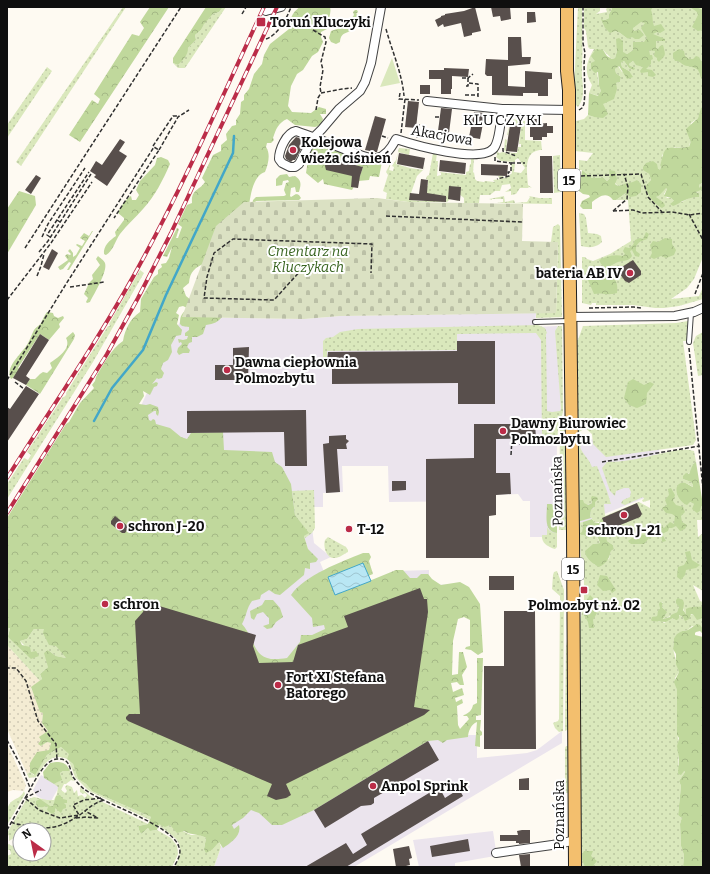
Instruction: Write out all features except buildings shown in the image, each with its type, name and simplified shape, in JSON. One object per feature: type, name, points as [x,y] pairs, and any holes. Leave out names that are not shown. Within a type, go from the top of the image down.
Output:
[{"type":"main road","name":"Poznańska","points":[[567,7],[567,71],[569,90],[575,867]]},
{"type":"main road","name":"Poznańska","points":[[569,90],[573,71],[575,7]]},
{"type":"street","points":[[266,11],[281,7]]},
{"type":"street","points":[[309,136],[296,131],[290,133],[279,154],[280,161],[286,166],[293,167],[299,164],[309,136],[322,129],[339,109],[362,88],[371,63],[381,7]]},
{"type":"street","points":[[427,101],[502,109],[569,110]]},
{"type":"street","points":[[495,147],[497,143],[502,109]]},
{"type":"street","name":"Akacjowa","points":[[309,136],[374,158],[387,152],[396,139],[416,146],[479,154],[489,152],[495,147]]},
{"type":"street","points":[[571,319],[675,316],[703,308]]},
{"type":"street","points":[[496,853],[559,844],[575,840]]},
{"type":"lane","points":[[688,342],[691,312]]},
{"type":"lane","points":[[535,322],[571,319]]},
{"type":"path","points":[[25,248],[181,7]]},
{"type":"path","points":[[242,14],[246,7]]},
{"type":"path","points":[[266,39],[276,33],[287,17],[291,7]]},
{"type":"path","points":[[569,110],[580,110],[584,104],[585,53],[583,43],[583,7]]},
{"type":"path","points":[[384,25],[403,88],[404,96]]},
{"type":"path","points":[[313,30],[325,37],[326,42],[321,62],[323,70],[320,87],[321,93],[318,98],[316,110]]},
{"type":"path","points":[[466,86],[468,86],[469,78],[473,74]]},
{"type":"path","points":[[462,78],[469,78]]},
{"type":"path","points":[[468,84],[478,84],[479,106]]},
{"type":"path","points":[[321,93],[342,89],[362,88]]},
{"type":"path","points":[[399,99],[400,93]]},
{"type":"path","points":[[465,95],[478,95]]},
{"type":"path","points":[[400,141],[405,99]]},
{"type":"path","points":[[396,100],[405,99],[427,101]]},
{"type":"path","points":[[114,218],[159,150],[179,116],[189,110]]},
{"type":"path","points":[[7,380],[152,148],[173,116],[179,116]]},
{"type":"path","points":[[416,146],[419,124]]},
{"type":"path","points":[[504,144],[503,150],[516,156]]},
{"type":"path","points":[[151,151],[154,147],[159,150]]},
{"type":"path","points":[[495,147],[495,161],[525,164]]},
{"type":"path","points":[[497,179],[508,176],[508,172],[511,172],[511,163]]},
{"type":"path","points":[[42,237],[48,224],[85,168]]},
{"type":"path","points":[[39,252],[50,237],[60,222],[90,173],[47,235],[50,237]]},
{"type":"path","points":[[624,174],[628,187],[627,199],[613,211],[633,210],[648,213],[678,212],[696,215],[703,213]]},
{"type":"path","points":[[580,176],[641,174],[648,197],[662,212]]},
{"type":"path","points":[[7,300],[44,252],[92,182]]},
{"type":"path","points":[[689,214],[703,240]]},
{"type":"path","points":[[386,216],[522,222]]},
{"type":"path","points":[[302,269],[274,300],[204,298],[208,271],[214,253],[233,239],[372,244],[371,273]]},
{"type":"path","points":[[37,276],[44,252]]},
{"type":"path","points":[[695,294],[703,273]]},
{"type":"path","points":[[70,287],[104,282]]},
{"type":"path","points":[[589,308],[641,308]]},
{"type":"path","points":[[688,342],[700,446],[703,489]]},
{"type":"path","points":[[15,382],[24,389]]},
{"type":"path","points":[[511,456],[512,439]]},
{"type":"path","points":[[539,444],[559,443]]},
{"type":"path","points":[[512,444],[527,444]]},
{"type":"path","points":[[602,462],[700,446]]},
{"type":"path","points":[[7,670],[8,667],[16,668],[26,681],[38,721],[56,744],[57,759]]},
{"type":"path","points":[[7,740],[20,764],[31,790]]},
{"type":"path","points":[[7,830],[44,766],[52,760],[62,759],[69,764],[74,780],[88,791],[153,824],[174,838],[179,846],[180,852],[174,867]]},
{"type":"path","points":[[26,798],[41,790]]},
{"type":"path","points":[[26,798],[39,810],[60,818],[79,815]]},
{"type":"path","points":[[79,815],[73,805],[84,800],[100,798]]},
{"type":"path","points":[[52,828],[68,823],[99,802],[105,800]]},
{"type":"path","points":[[74,818],[98,818],[85,811]]},
{"type":"shaded area","points":[[536,313],[535,327],[557,326],[561,414],[557,429],[556,547],[542,537],[530,537],[530,501],[523,501],[518,494],[496,495],[496,498],[488,498],[488,501],[389,502],[388,466],[342,466],[343,492],[323,493],[323,507],[313,507],[312,528],[314,543],[331,557],[320,562],[334,596],[397,571],[429,570],[429,585],[464,584],[472,606],[441,614],[444,735],[477,735],[477,758],[527,753],[537,750],[562,731],[562,743],[354,867],[214,867],[236,805],[68,535],[308,549],[304,536],[221,453],[186,442],[146,423],[139,410],[182,317],[304,319],[340,316]]},
{"type":"shaded area","points":[[576,438],[660,445],[652,495],[584,522],[576,523]]},
{"type":"shaded area","points":[[7,645],[40,681],[31,688],[43,713],[42,723],[48,731],[41,740],[41,746],[47,742],[51,743],[49,750],[30,763],[30,772],[27,774],[7,729]]},
{"type":"shaded area","points":[[7,744],[26,785],[24,791],[13,790],[7,792]]},
{"type":"shaded area","points":[[41,775],[60,785],[50,803],[37,796],[33,790]]},
{"type":"shaded area","points":[[493,831],[496,851],[495,856],[455,863],[455,867],[419,867],[413,840]]},
{"type":"green space","points":[[123,7],[126,7],[21,166],[16,162]]},
{"type":"green space","points":[[150,7],[169,7],[80,142],[69,135],[92,100],[98,104],[100,99],[94,94],[132,34],[139,36],[144,28],[140,22]]},
{"type":"green space","points":[[206,7],[223,7],[219,12],[213,14],[201,30],[195,35],[196,40],[188,48],[182,61],[178,65],[173,63],[173,58]]},
{"type":"green space","points":[[223,7],[226,7],[185,68],[178,68],[173,63],[178,65],[188,48],[196,40],[195,35],[201,30],[204,23],[213,14],[219,12]]},
{"type":"green space","points":[[300,7],[330,7],[328,25],[345,27],[353,24],[351,19],[354,15],[353,12],[357,10],[358,12],[356,14],[358,15],[358,19],[357,23],[355,24],[356,27],[344,34],[340,42],[336,44],[331,42],[329,38],[331,31],[340,28],[329,28],[321,32],[323,42],[318,52],[312,56],[303,70],[297,74],[291,86],[288,106],[292,112],[311,113],[319,107],[326,109],[326,114],[320,114],[323,119],[321,125],[315,127],[295,125],[287,119],[279,124],[273,138],[274,140],[271,143],[267,143],[266,147],[269,156],[268,163],[265,172],[258,177],[253,186],[249,205],[252,206],[205,263],[194,270],[189,283],[183,288],[186,296],[191,300],[223,316],[216,322],[206,325],[203,334],[197,337],[192,337],[192,342],[189,343],[187,347],[190,350],[189,353],[179,355],[177,352],[178,348],[182,344],[181,342],[179,343],[178,339],[187,339],[188,336],[185,336],[185,333],[189,330],[189,327],[182,326],[180,324],[181,316],[187,308],[183,306],[179,307],[176,313],[179,315],[177,324],[182,330],[181,335],[176,336],[171,345],[172,352],[168,360],[163,363],[161,369],[164,373],[162,378],[157,378],[152,384],[156,382],[158,383],[150,395],[143,391],[144,396],[139,404],[150,404],[158,407],[158,416],[156,411],[154,411],[148,415],[149,420],[155,420],[156,424],[170,428],[181,437],[187,439],[191,433],[223,432],[224,450],[272,452],[275,462],[282,467],[291,484],[295,515],[309,533],[304,536],[308,549],[318,559],[316,562],[310,563],[310,569],[305,568],[304,575],[280,595],[269,590],[261,595],[260,599],[252,601],[250,604],[242,624],[257,651],[261,655],[267,658],[275,659],[287,658],[300,642],[301,635],[312,635],[325,629],[324,625],[313,627],[312,618],[291,595],[305,581],[314,575],[363,553],[369,553],[371,557],[369,561],[373,574],[368,576],[328,577],[335,595],[396,570],[403,570],[410,578],[417,578],[421,574],[428,574],[432,579],[441,585],[460,582],[469,587],[480,604],[483,652],[478,655],[471,650],[465,649],[466,647],[470,646],[470,620],[464,617],[458,619],[453,641],[452,675],[458,674],[459,652],[463,652],[467,667],[462,675],[464,685],[460,685],[457,682],[451,683],[453,692],[462,688],[464,695],[455,698],[456,702],[462,699],[463,703],[457,706],[458,725],[460,729],[469,719],[467,716],[463,716],[470,711],[473,705],[477,703],[477,658],[483,658],[481,715],[476,716],[476,720],[481,720],[480,730],[482,735],[480,736],[480,747],[475,746],[477,722],[470,728],[468,737],[447,740],[443,743],[438,740],[428,741],[314,810],[282,825],[272,825],[259,813],[251,810],[243,818],[232,825],[234,829],[239,825],[239,833],[235,839],[223,848],[219,842],[213,849],[206,853],[204,849],[206,838],[184,831],[177,833],[170,825],[165,827],[159,824],[157,830],[150,831],[148,828],[141,834],[138,826],[148,824],[151,817],[92,791],[86,784],[78,779],[73,764],[67,759],[69,754],[61,747],[47,755],[35,775],[30,772],[30,763],[37,752],[49,750],[51,743],[47,742],[41,746],[38,744],[41,740],[39,737],[48,731],[42,723],[43,713],[40,712],[31,687],[42,679],[40,674],[48,667],[44,653],[48,650],[56,656],[66,658],[56,646],[49,645],[43,633],[44,629],[34,629],[27,639],[20,641],[22,645],[30,647],[31,652],[36,651],[39,656],[31,659],[8,637],[10,628],[7,628],[7,518],[80,403],[94,388],[92,385],[104,362],[123,341],[125,332],[131,321],[140,312],[141,299],[154,277],[158,274],[158,270],[162,267],[161,264],[166,263],[169,258],[172,247],[167,257],[163,256],[177,228],[179,229],[176,238],[178,238],[182,227],[178,224],[187,205],[192,203],[194,193],[205,182],[202,178],[213,155],[221,151],[221,145],[227,140],[226,134],[232,126],[236,125],[236,120],[240,114],[241,102],[244,100],[244,95],[249,89],[254,74],[262,64],[264,55],[270,44],[289,29],[292,15]]},
{"type":"green space","points":[[578,7],[582,7],[583,91],[582,99],[578,107],[575,104],[576,103],[574,103],[574,87]]},
{"type":"green space","points":[[584,7],[600,8],[600,11],[596,14],[607,12],[606,9],[611,7],[612,9],[609,14],[609,18],[605,20],[602,19],[615,31],[628,39],[632,36],[636,39],[633,28],[635,7],[703,7],[703,107],[698,118],[691,123],[689,147],[675,147],[662,155],[663,159],[660,165],[661,170],[644,170],[649,174],[651,180],[648,185],[655,197],[659,196],[666,187],[667,189],[664,194],[667,198],[682,202],[698,193],[696,192],[699,185],[702,183],[703,184],[703,257],[694,279],[687,288],[671,299],[699,296],[703,287],[703,299],[679,306],[664,308],[633,305],[596,305],[596,303],[592,303],[591,305],[582,303],[582,257],[593,261],[610,254],[631,241],[628,200],[616,200],[626,193],[631,184],[623,184],[618,186],[610,178],[607,181],[604,178],[592,178],[582,170],[579,170],[579,160],[587,161],[593,153],[575,151],[574,125],[576,121],[584,119],[588,115],[594,117],[616,83],[620,82],[621,77],[616,73],[615,69],[618,66],[622,72],[629,71],[622,67],[621,63],[624,61],[629,68],[629,64],[633,61],[637,65],[633,46],[633,50],[627,54],[617,51],[615,58],[612,59],[603,50],[595,61],[601,91],[599,96],[589,93],[592,85],[589,80],[587,66],[594,49],[590,49],[588,47],[586,31],[584,28]]},
{"type":"green space","points":[[611,7],[653,7],[651,10],[654,26],[661,24],[665,30],[660,33],[657,32],[653,34],[665,39],[665,41],[656,41],[656,48],[658,49],[663,45],[665,55],[659,62],[654,56],[655,51],[649,50],[653,59],[651,60],[651,64],[646,69],[652,70],[656,75],[653,77],[648,76],[648,72],[641,73],[640,71],[643,67],[636,65],[633,61],[629,64],[635,68],[634,70],[629,68],[624,61],[621,63],[622,67],[629,71],[633,77],[627,79],[619,66],[615,69],[616,73],[621,77],[620,82],[616,83],[617,89],[614,99],[603,104],[608,114],[603,118],[594,117],[588,115],[589,93],[598,96],[601,91],[598,72],[595,73],[591,69],[591,63],[595,61],[591,56],[596,49],[603,50],[607,56],[612,59],[615,58],[617,51],[616,39],[619,38],[623,41],[623,52],[627,54],[633,50],[633,42],[644,42],[647,38],[641,28],[645,23],[641,22],[633,28],[634,31],[640,30],[644,35],[639,39],[632,37],[628,39],[615,31],[610,33],[605,28],[601,19],[605,20],[609,18],[609,14],[612,9]]},
{"type":"green space","points":[[690,7],[696,7],[703,10],[703,30],[698,31],[692,27],[698,15],[697,12]]},
{"type":"green space","points":[[679,49],[684,51],[685,56],[689,59],[693,59],[696,56],[703,61],[703,78],[701,78],[698,70],[675,61],[673,53]]},
{"type":"green space","points":[[392,58],[400,83],[380,87]]},
{"type":"green space","points":[[47,67],[52,71],[7,138],[7,125]]},
{"type":"green space","points":[[703,107],[703,184],[702,183],[699,185],[699,188],[701,186],[703,189],[696,192],[699,194],[699,197],[689,198],[673,206],[670,204],[674,201],[671,198],[664,196],[667,189],[666,188],[659,196],[656,197],[664,203],[665,206],[662,208],[654,202],[645,187],[651,180],[649,174],[643,170],[643,167],[646,163],[653,161],[657,164],[658,169],[660,170],[663,154],[667,148],[689,147],[690,140],[686,129],[698,118],[701,108]]},
{"type":"green space","points":[[511,119],[525,121],[525,140],[541,141],[542,150],[536,151],[529,158],[527,168],[528,185],[532,188],[520,188],[516,194],[511,195],[511,191],[505,192],[511,188],[510,184],[502,185],[500,191],[495,191],[490,195],[480,195],[479,203],[464,203],[464,198],[459,194],[457,196],[458,201],[451,198],[447,202],[408,202],[386,199],[387,193],[383,191],[388,175],[386,172],[391,162],[389,170],[393,171],[394,167],[392,166],[396,160],[398,152],[396,164],[423,170],[417,176],[410,193],[410,200],[424,201],[426,186],[428,186],[428,180],[426,179],[429,175],[433,153],[437,153],[437,176],[441,175],[439,172],[466,175],[466,172],[469,171],[471,158],[474,158],[473,173],[474,172],[475,179],[477,181],[495,182],[493,180],[500,179],[498,176],[503,176],[503,178],[508,177],[512,173],[511,164],[515,164],[514,172],[521,173],[525,168],[518,158],[515,162],[501,161],[496,157],[496,150],[499,153],[503,152],[516,156],[506,151],[517,153],[518,147],[521,147],[521,144],[519,144],[521,126],[510,124],[507,135]]},
{"type":"green space","points":[[505,139],[507,140],[506,151],[504,150]]},
{"type":"green space","points":[[314,141],[382,162],[379,177],[370,176],[369,180],[358,181],[363,167],[327,158],[359,177],[352,190],[324,184],[323,179],[318,183],[306,173],[308,160],[306,158]]},
{"type":"green space","points":[[399,148],[410,149],[409,155],[398,152]]},
{"type":"green space","points":[[560,155],[561,192],[554,193],[553,156]]},
{"type":"green space","points":[[161,157],[168,160],[170,164],[158,188],[147,204],[120,234],[110,251],[106,255],[104,254],[106,246],[109,241],[116,236],[115,232],[124,220],[124,218],[118,213],[120,208],[131,196],[132,200],[136,200],[139,195],[136,190],[140,181],[155,165],[157,158]]},
{"type":"green space","points":[[582,170],[592,178],[604,178],[607,181],[610,178],[609,170],[615,171],[617,179],[615,184],[618,186],[637,180],[641,184],[641,192],[636,196],[630,197],[626,193],[616,200],[613,200],[605,195],[592,202],[592,209],[583,209],[580,206],[582,201],[590,197],[589,195],[583,194],[579,191]]},
{"type":"green space","points":[[287,174],[289,177],[295,176],[300,181],[299,192],[296,192],[295,187],[291,188],[290,196],[291,197],[296,194],[299,195],[301,198],[299,200],[256,201],[252,206],[253,200],[256,197],[286,195],[284,190],[286,183],[289,182],[288,180],[283,181],[282,185],[276,186],[276,179],[280,175]]},
{"type":"green space","points":[[19,191],[35,196],[36,205],[7,254],[7,209]]},
{"type":"green space","points":[[504,196],[505,202],[514,200],[515,203],[527,202],[530,197],[529,196],[552,198],[552,204],[497,203],[503,202],[503,199],[489,199]]},
{"type":"green space","name":"Cmentarz na Kluczykach","points":[[377,198],[408,202],[523,204],[522,241],[558,242],[556,313],[340,316],[304,319],[182,317],[216,226],[244,202]]},
{"type":"green space","points":[[579,213],[584,214],[586,218],[588,233],[601,236],[602,242],[600,244],[592,247],[581,246]]},
{"type":"green space","points":[[558,224],[560,226],[562,317],[536,318],[536,313],[556,313],[558,243],[551,242],[553,227]]},
{"type":"green space","points":[[92,231],[69,270],[67,270],[71,263],[69,262],[63,269],[60,270],[58,267],[68,260],[65,256],[67,254],[71,254],[68,251],[70,249],[73,253],[73,257],[76,255],[80,248],[76,245],[82,246],[85,241],[80,238],[84,233],[89,236]]},
{"type":"green space","points":[[646,232],[649,234],[647,239],[636,246],[636,251],[640,254],[639,257],[635,256],[632,250],[630,251],[632,256],[627,260],[618,262],[606,268],[601,264],[599,260],[605,257],[614,255],[623,256],[625,254],[623,251],[625,247],[629,248],[633,245],[635,240],[640,238],[643,239]]},
{"type":"green space","points":[[665,238],[672,239],[672,244],[676,250],[674,255],[666,258],[661,256],[654,259],[650,257],[652,253],[650,245],[653,241],[658,242]]},
{"type":"green space","points":[[98,256],[105,263],[105,267],[100,282],[90,302],[87,303],[88,298],[84,294],[89,283],[93,279],[92,275],[100,265],[96,259]]},
{"type":"green space","points":[[140,270],[144,273],[93,362],[7,499],[7,484],[24,458],[28,460],[31,455],[27,452],[63,397],[67,394],[66,393],[108,326],[110,326],[109,324]]},
{"type":"green space","points":[[600,275],[605,278],[610,275],[616,281],[617,293],[594,294],[588,280],[590,277]]},
{"type":"green space","points":[[47,312],[53,313],[54,316],[58,318],[63,316],[64,318],[59,324],[60,327],[49,340],[40,334],[18,368],[24,372],[11,379],[10,369]]},
{"type":"green space","points":[[688,321],[687,341],[683,341],[696,440],[693,445],[606,457],[593,444],[592,434],[585,428],[579,432],[576,421],[575,340],[578,340],[583,326],[676,323]]},
{"type":"green space","points":[[538,325],[545,328],[547,333],[547,411],[552,412],[560,411],[561,409],[555,331],[558,326],[562,326],[563,412],[558,429],[557,442],[542,443],[541,340],[536,333],[457,334],[457,350],[327,351],[327,361],[323,361],[323,341],[326,338],[333,337],[340,332],[358,329]]},
{"type":"green space","points":[[73,332],[75,335],[74,339],[40,394],[26,385],[30,379],[35,379],[43,372],[47,373],[52,368],[50,363],[63,353],[67,346],[66,338]]},
{"type":"green space","points":[[703,332],[703,375],[698,376],[693,343],[696,336]]},
{"type":"green space","points":[[565,339],[568,530],[559,530],[560,429],[565,414]]},
{"type":"green space","points":[[633,379],[644,385],[650,382],[654,384],[647,393],[646,404],[637,408],[629,405],[624,398],[628,382]]},
{"type":"green space","points":[[580,443],[582,444],[580,447],[581,450],[592,467],[597,466],[607,491],[611,504],[604,504],[605,516],[639,502],[650,508],[650,500],[643,502],[643,497],[625,505],[621,503],[623,500],[630,497],[631,492],[629,488],[624,488],[616,491],[615,496],[610,491],[602,468],[607,462],[630,460],[679,450],[694,451],[696,462],[693,464],[691,471],[683,479],[691,482],[693,485],[693,487],[686,483],[690,502],[701,507],[703,505],[702,520],[697,520],[698,537],[703,533],[703,591],[693,585],[700,601],[703,602],[703,607],[687,614],[683,608],[679,607],[675,613],[664,619],[663,617],[666,614],[662,607],[662,602],[657,616],[654,617],[659,622],[662,621],[664,623],[678,615],[683,617],[693,614],[703,618],[703,629],[692,626],[688,630],[682,631],[674,638],[673,647],[679,672],[675,678],[677,690],[677,734],[679,749],[678,765],[685,772],[679,781],[681,786],[678,815],[682,817],[680,824],[681,846],[684,855],[682,867],[579,867],[580,623],[584,599],[584,580],[579,533],[577,533],[577,523],[583,522],[582,532],[584,535],[590,536],[591,530],[595,525],[599,527],[596,535],[600,543],[593,544],[591,560],[595,565],[609,559],[611,551],[614,549],[613,545],[607,541],[601,524],[602,521],[595,523],[590,516],[591,510],[594,508],[591,498],[592,503],[587,505],[577,503],[577,445]]},
{"type":"green space","points":[[696,462],[703,505],[697,513],[692,509],[694,504],[690,502],[687,505],[683,503],[677,491],[678,485],[681,483],[686,483],[693,487],[691,482],[683,479],[683,476],[686,473],[689,474],[693,464]]},
{"type":"green space","points":[[671,488],[675,495],[673,501],[676,505],[683,507],[685,512],[681,516],[682,522],[687,525],[685,529],[680,531],[676,526],[669,528],[668,531],[662,534],[666,541],[662,542],[661,529],[655,524],[658,523],[664,528],[670,522],[674,524],[675,516],[666,513],[662,508],[667,505],[665,500],[669,495],[668,489]]},
{"type":"green space","points":[[314,490],[315,528],[312,533],[305,538],[304,536],[308,533],[295,515],[292,491]]},
{"type":"green space","points":[[592,496],[597,497],[598,499],[595,502],[595,506],[591,510],[591,518],[577,522],[577,503],[579,500],[583,500],[584,503],[588,505],[592,503]]},
{"type":"green space","points":[[547,504],[552,504],[557,511],[557,533],[550,530],[548,526],[546,518]]},
{"type":"green space","points":[[604,518],[601,524],[606,529],[607,541],[613,545],[614,549],[611,551],[606,562],[599,567],[588,558],[585,551],[593,544],[600,543],[596,535],[599,527],[595,525],[588,538],[579,534],[582,532],[583,522],[592,519],[595,523],[599,523],[601,519]]},
{"type":"green space","points":[[547,527],[551,532],[557,533],[557,547],[555,549],[548,546],[542,538],[542,535],[547,535]]},
{"type":"green space","points":[[649,530],[654,531],[656,536],[649,538],[644,544],[631,544],[628,541],[632,538],[638,538],[639,534],[646,535]]},
{"type":"green space","points":[[328,537],[346,547],[348,552],[337,558],[332,558],[329,556],[324,545],[325,540]]},
{"type":"green space","points":[[690,551],[692,560],[700,565],[696,568],[686,570],[685,575],[681,580],[677,577],[678,567],[684,565],[687,560],[685,552]]},
{"type":"green space","points":[[557,571],[564,590],[563,731],[559,732],[553,723],[559,719],[560,596],[552,589],[553,575],[554,572]]},
{"type":"green space","points":[[600,575],[607,576],[616,590],[612,593],[610,590],[603,591],[597,585]]},
{"type":"green space","points":[[590,595],[595,600],[596,606],[592,610],[597,613],[593,620],[594,628],[589,628],[588,622],[584,615],[587,608],[585,603]]},
{"type":"green space","points":[[678,598],[683,600],[683,610],[686,614],[686,609],[688,608],[703,607],[703,618],[697,620],[693,614],[691,614],[689,619],[685,621],[683,617],[679,615],[677,620],[673,618],[666,622],[651,620],[652,617],[657,616],[660,608],[660,602],[663,603],[662,607],[667,612],[663,619],[670,617],[677,612],[679,607],[676,600]]},
{"type":"green space","points":[[265,600],[273,600],[280,608],[283,617],[276,622],[272,628],[267,629],[263,626],[269,624],[269,618],[263,612],[257,614],[254,620],[251,618],[250,611],[262,605]]},
{"type":"green space","points":[[697,624],[703,629],[703,634],[700,631],[696,632],[695,635],[703,637],[703,867],[683,867],[684,855],[681,846],[680,824],[682,817],[678,815],[681,786],[679,781],[685,772],[684,771],[681,775],[678,774],[679,759],[677,746],[679,738],[677,735],[677,690],[674,682],[679,672],[676,664],[676,654],[673,649],[674,638],[677,634],[688,630]]},
{"type":"green space","points":[[10,627],[8,637],[31,652],[20,641],[27,639],[34,629],[44,629],[66,658],[56,656],[48,650],[48,667],[40,674],[42,679],[40,681],[7,645],[7,628]]},
{"type":"green space","points":[[566,641],[569,658],[569,729],[565,731]]},
{"type":"green space","points":[[566,746],[568,746],[569,750],[568,793],[565,793]]},
{"type":"green space","points":[[61,747],[70,754],[67,759],[61,757],[52,758],[45,764],[36,777],[29,778],[27,774],[30,772],[34,775],[47,755]]},
{"type":"green space","points":[[69,761],[73,764],[78,779],[86,784],[92,791],[151,817],[150,820],[89,791],[75,777]]},
{"type":"green space","points":[[56,762],[65,764],[70,771],[63,771],[60,773],[62,780],[54,784],[44,778],[43,772],[50,763]]},
{"type":"green space","points":[[63,771],[70,771],[74,781],[71,780],[64,784],[61,790],[65,793],[67,791],[65,787],[67,785],[72,787],[74,793],[77,790],[78,796],[82,795],[85,798],[87,795],[80,792],[80,787],[90,796],[148,824],[138,826],[141,834],[148,828],[150,831],[157,830],[171,838],[177,846],[178,854],[172,867],[7,867],[7,856],[11,854],[10,850],[7,850],[7,845],[9,844],[12,846],[12,862],[52,862],[52,822],[13,822],[26,800],[34,797],[54,800],[58,787],[54,784],[61,780],[60,773]]},
{"type":"green space","points":[[24,791],[25,794],[7,825],[9,804],[20,797]]},
{"type":"green space","points":[[60,795],[63,799],[67,800],[67,803],[64,803],[66,808],[63,809],[61,813],[55,808],[55,812],[52,814],[47,810],[48,807],[40,807],[36,804],[36,801],[40,799],[50,806],[53,806],[56,796]]},
{"type":"green space","points":[[12,824],[12,839],[9,841],[9,835],[7,836]]},
{"type":"green space","points":[[158,825],[170,825],[191,835],[200,835],[206,838],[204,849],[213,849],[219,841],[221,847],[214,867],[175,867],[180,852],[180,846],[175,838]]},
{"type":"green space","points":[[584,851],[593,851],[591,856],[597,861],[592,867],[585,867],[581,857]]},
{"type":"water","points":[[363,563],[371,581],[335,595],[328,577]]},
{"type":"waterway","points":[[94,421],[112,388],[143,350],[166,295],[233,153],[234,136]]},
{"type":"railway","points":[[7,478],[96,340],[145,255],[192,163],[264,7]]},
{"type":"railway","points":[[7,513],[107,354],[138,298],[171,233],[277,7]]},
{"type":"place","name":"Toruń Kluczyki","points":[[261,22]]},
{"type":"place","name":"Kolejowa wieża ciśnień","points":[[293,150]]},
{"type":"place","name":"bateria AB IV","points":[[630,273]]},
{"type":"place","name":"Dawna ciepłownia Polmozbytu","points":[[227,370]]},
{"type":"place","name":"Dawny Biurowiec Polmozbytu","points":[[503,431]]},
{"type":"place","name":"schron J-21","points":[[624,515]]},
{"type":"place","name":"schron J-20","points":[[120,526]]},
{"type":"place","name":"T-12","points":[[349,529]]},
{"type":"place","name":"Polmozbyt nż. 02","points":[[584,590]]},
{"type":"place","name":"schron","points":[[105,604]]},
{"type":"place","name":"Fort XI Stefana Batorego","points":[[278,685]]},
{"type":"place","name":"Anpol Sprink","points":[[373,786]]},
{"type":"district","name":"KLUCZYKI","points":[[503,120]]}]
